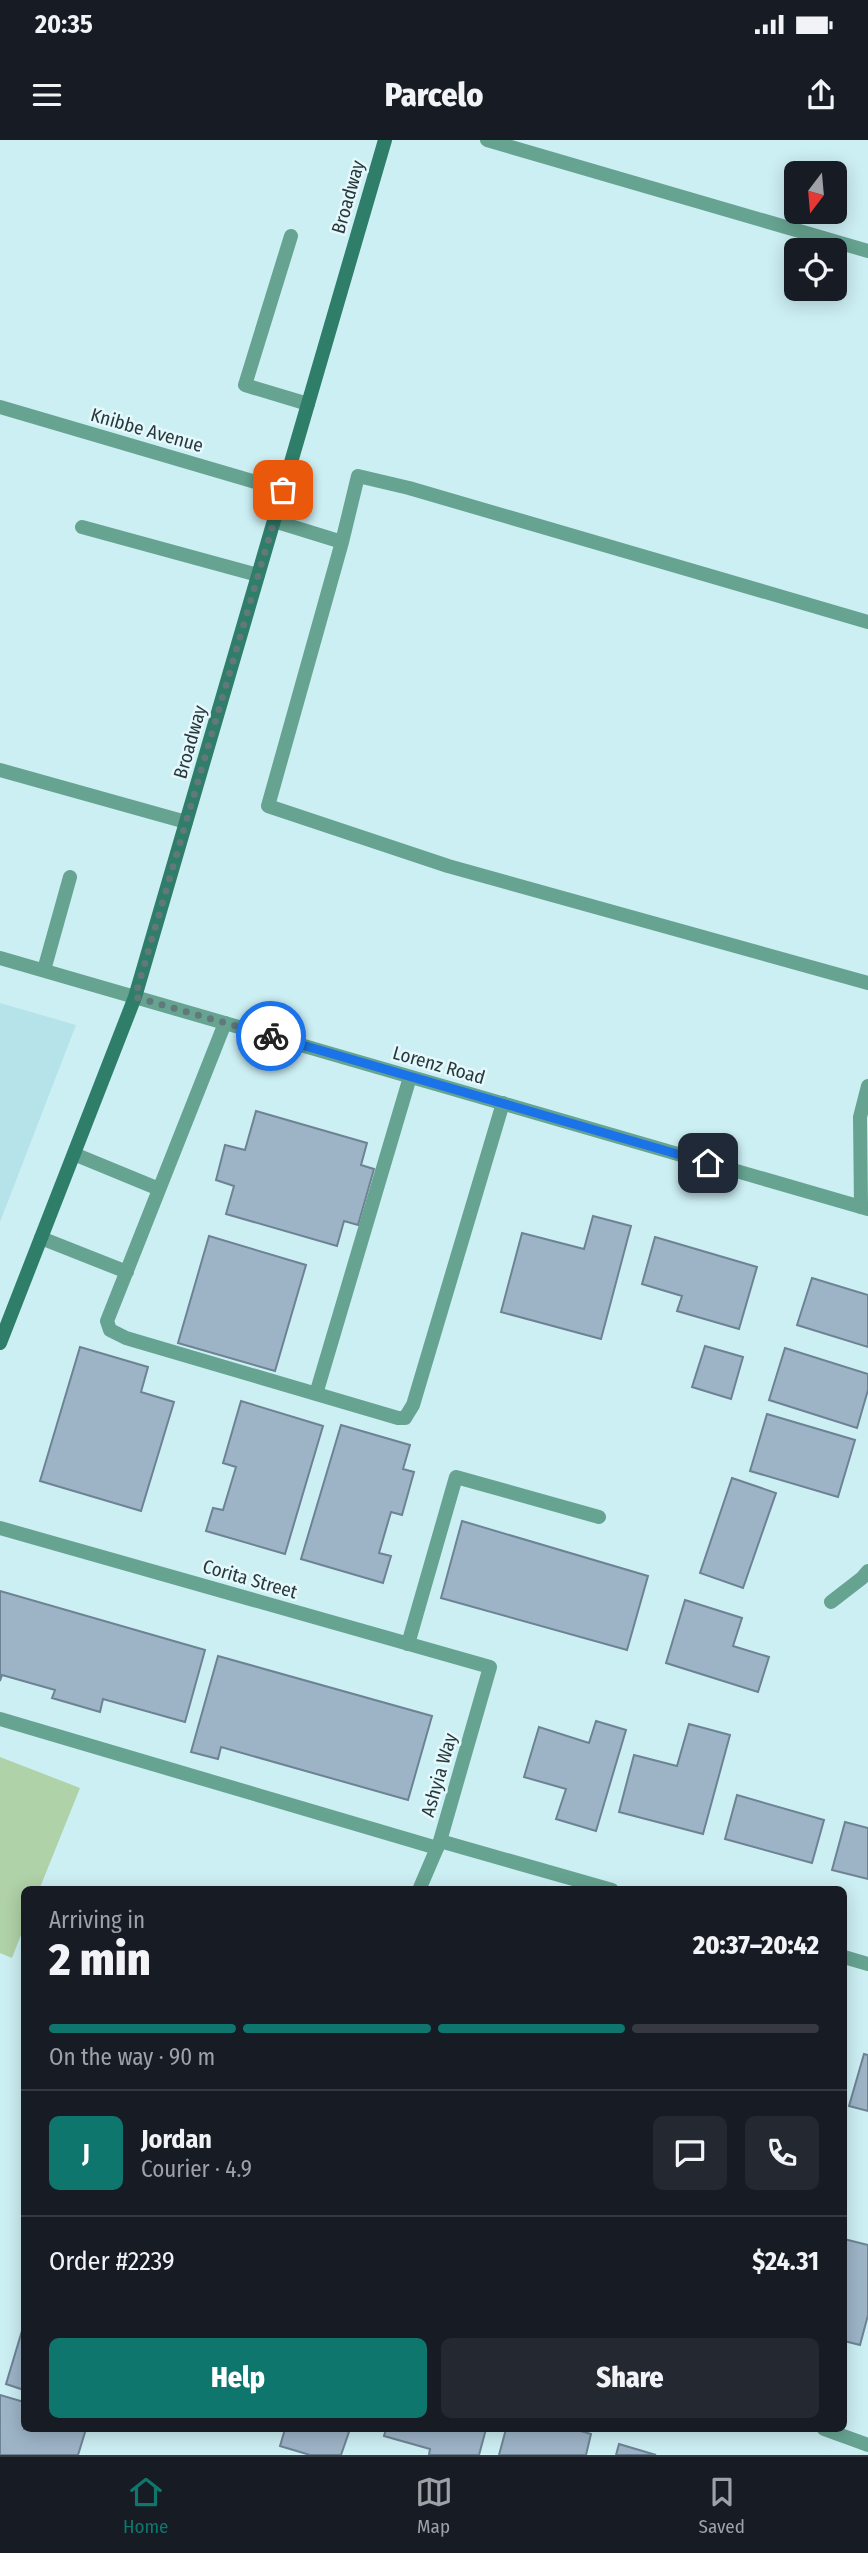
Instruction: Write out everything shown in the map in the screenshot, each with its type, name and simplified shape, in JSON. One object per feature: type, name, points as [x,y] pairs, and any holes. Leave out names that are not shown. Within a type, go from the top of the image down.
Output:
[{"type":"main road","name":"Broadway","points":[[0,1343],[135,997],[385,140]]},
{"type":"street","points":[[487,140],[868,251]]},
{"type":"street","points":[[291,236],[245,384],[308,404]]},
{"type":"street","name":"Knibbe Avenue","points":[[0,407],[283,490]]},
{"type":"street","points":[[868,622],[409,488],[358,476],[268,806],[448,866],[868,983]]},
{"type":"street","points":[[274,522],[342,542]]},
{"type":"street","points":[[82,527],[258,575]]},
{"type":"street","points":[[0,770],[186,822]]},
{"type":"street","points":[[44,970],[70,877]]},
{"type":"street","name":"Lorenz Road","points":[[0,958],[865,1208]]},
{"type":"street","points":[[225,1023],[107,1321],[110,1330],[126,1338],[398,1418],[405,1418],[413,1405],[503,1103]]},
{"type":"street","points":[[316,1394],[410,1077]]},
{"type":"street","points":[[865,1208],[860,1117],[868,1086]]},
{"type":"street","points":[[74,1154],[159,1189]]},
{"type":"street","points":[[41,1238],[127,1272]]},
{"type":"street","points":[[408,1644],[456,1477],[599,1517]]},
{"type":"street","name":"Corita Street","points":[[0,1528],[490,1667]]},
{"type":"street","points":[[831,1602],[868,1571]]},
{"type":"street","name":"Ashyia Way","points":[[421,1886],[439,1844],[490,1667]]},
{"type":"street","points":[[0,1719],[439,1844],[597,1886]]},
{"type":"street","points":[[847,1958],[868,1964]]},
{"type":"street","points":[[832,2432],[868,2445]]},
{"type":"shaded area","points":[[0,1003],[76,1025],[0,1222]]},
{"type":"green space","points":[[0,1757],[80,1788],[41,1886],[21,1886],[21,1935],[12,1958],[0,1953]]},
{"type":"building","points":[[256,1111],[367,1143],[361,1165],[374,1169],[358,1225],[344,1221],[337,1246],[226,1214],[234,1186],[216,1180],[225,1145],[245,1150]]},
{"type":"building","points":[[593,1216],[631,1226],[601,1339],[501,1312],[522,1233],[584,1249]]},
{"type":"building","points":[[209,1236],[306,1265],[275,1371],[178,1343]]},
{"type":"building","points":[[655,1237],[757,1267],[739,1329],[677,1311],[682,1296],[642,1284]]},
{"type":"building","points":[[812,1278],[868,1295],[868,1347],[797,1325]]},
{"type":"building","points":[[705,1346],[743,1357],[731,1399],[692,1387]]},
{"type":"building","points":[[80,1347],[148,1367],[141,1392],[174,1402],[141,1511],[40,1481]]},
{"type":"building","points":[[785,1348],[868,1374],[868,1390],[857,1428],[769,1400]]},
{"type":"building","points":[[241,1401],[323,1426],[285,1554],[206,1531],[213,1508],[223,1510],[236,1467],[223,1463]]},
{"type":"building","points":[[767,1414],[855,1440],[838,1497],[750,1471]]},
{"type":"building","points":[[341,1425],[410,1445],[403,1469],[414,1472],[402,1515],[391,1512],[379,1553],[391,1556],[383,1583],[301,1559]]},
{"type":"building","points":[[732,1478],[776,1493],[743,1588],[700,1573]]},
{"type":"building","points":[[462,1521],[648,1576],[627,1650],[441,1598]]},
{"type":"building","points":[[0,1591],[205,1650],[185,1722],[103,1699],[100,1712],[52,1698],[55,1690],[2,1675],[0,1681]]},
{"type":"building","points":[[685,1600],[742,1618],[733,1646],[769,1657],[758,1692],[666,1663]]},
{"type":"building","points":[[218,1656],[432,1716],[408,1800],[221,1747],[218,1759],[191,1752]]},
{"type":"building","points":[[596,1721],[626,1730],[596,1831],[556,1819],[566,1789],[524,1777],[539,1727],[589,1743]]},
{"type":"building","points":[[689,1724],[730,1735],[703,1834],[619,1812],[634,1755],[677,1766]]},
{"type":"building","points":[[737,1795],[824,1820],[812,1863],[725,1839]]},
{"type":"building","points":[[845,1822],[868,1828],[868,1879],[832,1870]]},
{"type":"building","points":[[864,2054],[868,2055],[868,2111],[849,2106]]},
{"type":"building","points":[[847,2240],[868,2245],[868,2315],[860,2345],[847,2342]]},
{"type":"building","points":[[21,2334],[21,2389],[6,2384]]},
{"type":"building","points":[[0,2395],[21,2401],[21,2432],[85,2432],[78,2455],[0,2455]]},
{"type":"building","points":[[284,2432],[349,2432],[341,2455],[310,2455],[280,2446]]},
{"type":"building","points":[[385,2432],[485,2432],[479,2455],[429,2455],[430,2449],[384,2436]]},
{"type":"building","points":[[505,2432],[591,2434],[586,2455],[499,2455]]},
{"type":"building","points":[[619,2444],[656,2455],[616,2455]]},
{"type":"way so far","points":[[271,1036],[135,997],[283,490]]},
{"type":"route","points":[[271,1036],[708,1163]]}]
